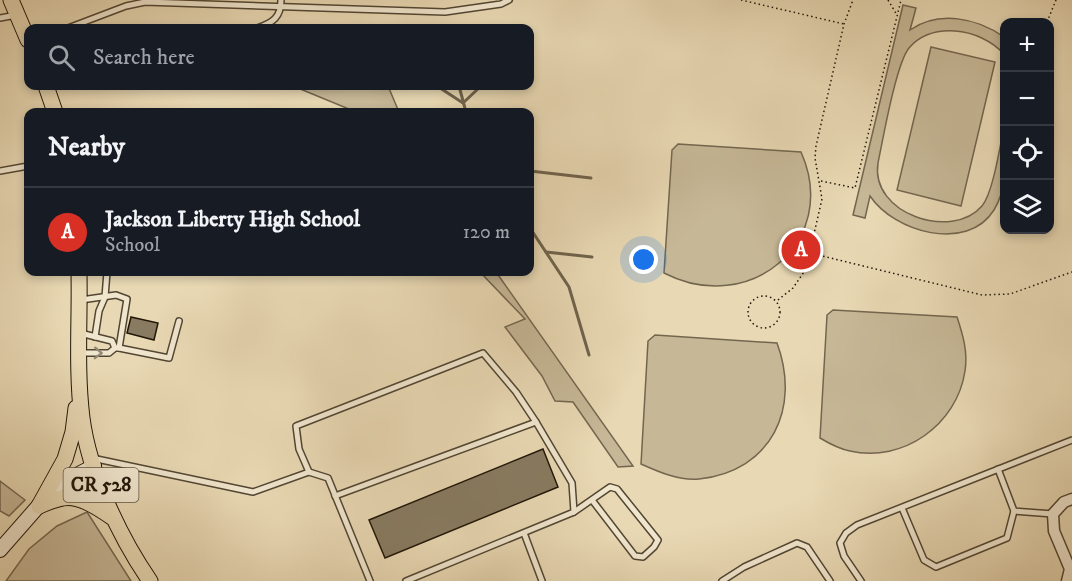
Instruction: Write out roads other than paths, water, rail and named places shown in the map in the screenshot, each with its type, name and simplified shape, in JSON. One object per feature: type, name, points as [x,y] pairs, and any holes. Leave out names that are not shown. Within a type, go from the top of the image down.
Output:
[{"type":"main road","points":[[11,0],[24,31]]},
{"type":"main road","points":[[48,90],[54,108]]},
{"type":"main road","name":"CR 528","points":[[79,276],[78,353],[82,419],[93,462],[116,520],[131,553],[150,581]]},
{"type":"main road","points":[[39,506],[65,459],[73,432],[80,379]]},
{"type":"main road","points":[[0,550],[56,486],[93,462]]},
{"type":"main road","points":[[39,506],[64,497],[84,501],[100,508],[116,520]]},
{"type":"street","points":[[1067,581],[1070,569],[1054,531],[1053,514],[1064,502],[1072,499]]},
{"type":"lane","points":[[79,24],[137,3],[281,3],[446,12],[501,4],[509,0]]},
{"type":"lane","points":[[266,24],[275,20],[279,15],[281,3]]},
{"type":"lane","points":[[0,18],[17,15]]},
{"type":"lane","points":[[0,171],[24,167]]},
{"type":"lane","points":[[95,337],[99,311],[105,297],[107,276]]},
{"type":"lane","points":[[79,300],[116,295],[127,299],[117,348]]},
{"type":"lane","points":[[78,353],[109,353],[117,348],[169,358],[179,321]]},
{"type":"lane","points":[[79,333],[112,341],[117,348]]},
{"type":"lane","points":[[309,472],[299,449],[296,426],[483,353],[516,392],[572,483],[574,512]]},
{"type":"lane","points":[[335,496],[536,422]]},
{"type":"lane","points":[[861,581],[844,556],[840,543],[846,533],[857,525],[1072,440]]},
{"type":"lane","points":[[93,462],[253,492],[309,472],[328,478],[370,581]]},
{"type":"lane","points":[[902,508],[924,560],[936,567],[1007,538],[1014,511],[998,469]]},
{"type":"lane","points":[[406,581],[574,512],[610,487],[617,489],[658,540],[654,547],[643,557],[635,555],[592,500]]},
{"type":"lane","points":[[1014,511],[1053,514]]},
{"type":"lane","points":[[524,533],[542,581]]},
{"type":"lane","points":[[722,581],[744,567],[797,543],[807,547],[830,581]]},
{"type":"waterway","points":[[443,90],[463,103],[477,90]]},
{"type":"waterway","points":[[460,90],[465,108]]},
{"type":"waterway","points":[[534,171],[591,178]]},
{"type":"waterway","points":[[534,234],[569,287],[589,355]]},
{"type":"waterway","points":[[546,252],[592,257]]},
{"type":"place","name":"Jackson Liberty High School","points":[[801,250]]}]
